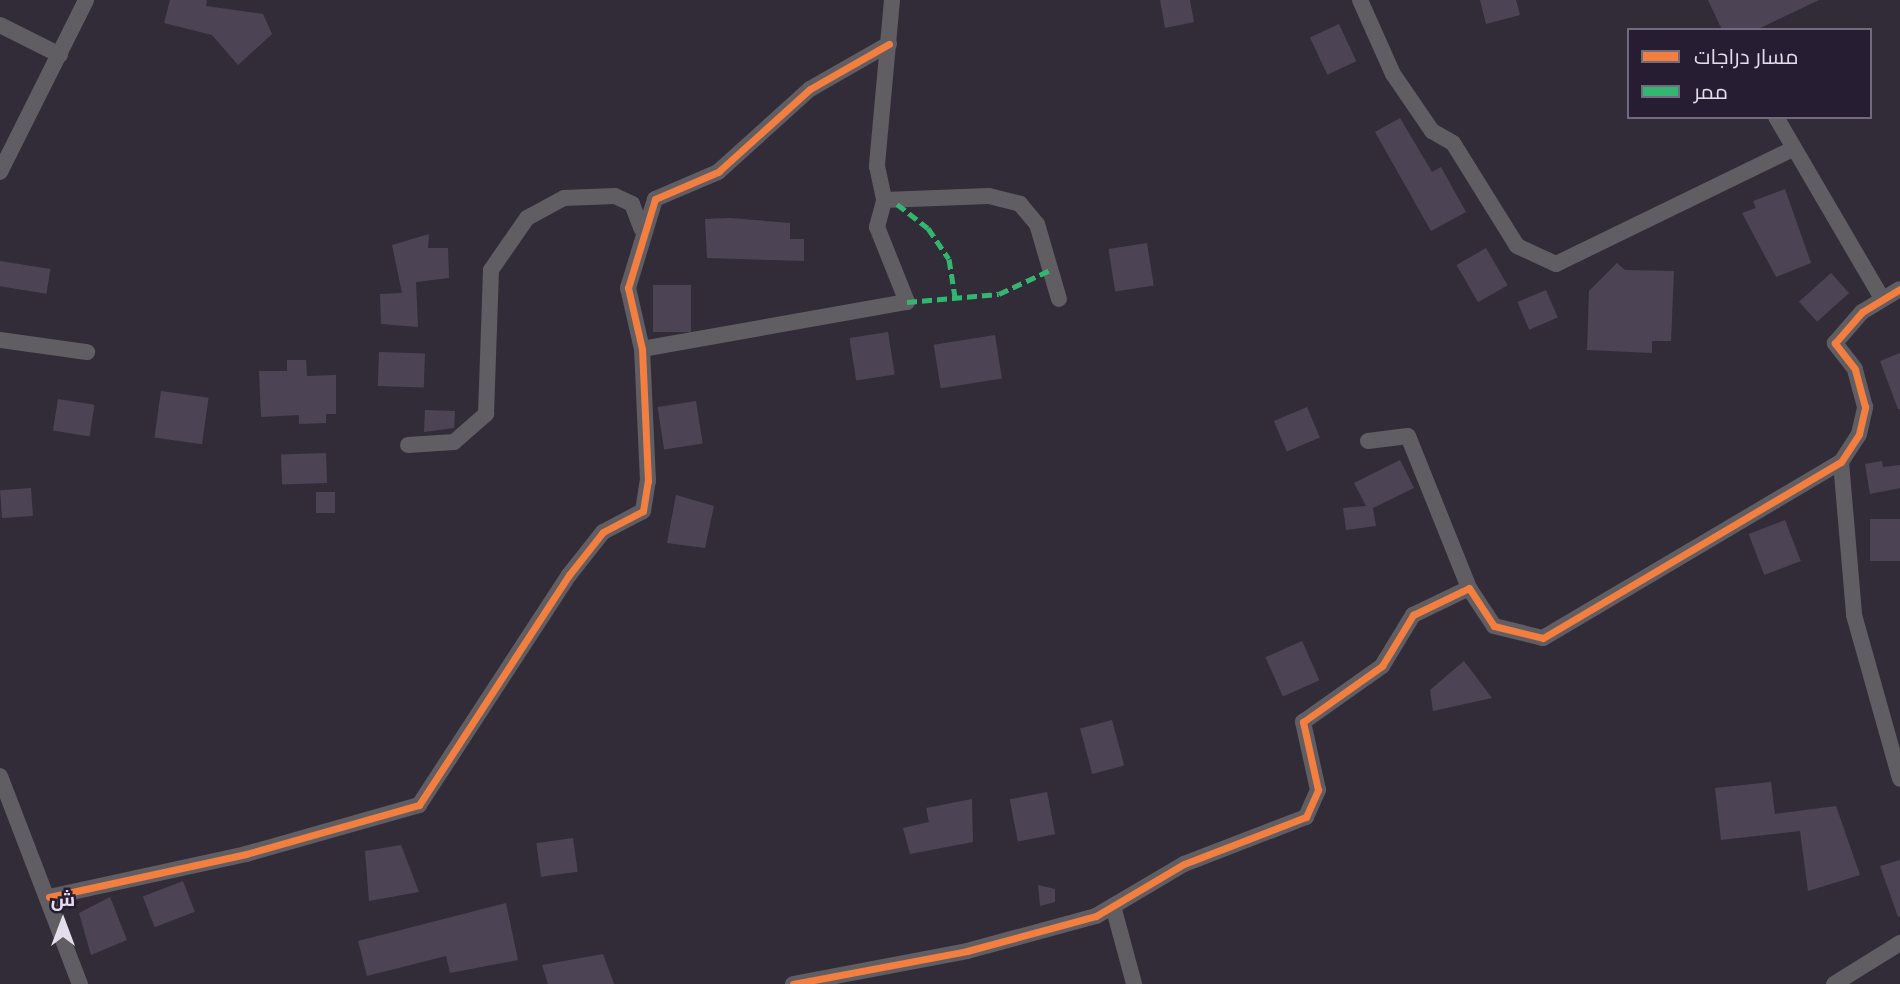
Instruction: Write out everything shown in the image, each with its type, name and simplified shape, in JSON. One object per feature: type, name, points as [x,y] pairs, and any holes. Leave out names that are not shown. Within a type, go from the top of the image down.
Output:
[{"type":"street","points":[[0,172],[86,0]]},
{"type":"street","points":[[642,349],[907,302],[877,227],[884,200],[877,166],[891,0]]},
{"type":"street","points":[[1360,0],[1394,74],[1432,131],[1452,144],[1517,246],[1556,264],[1793,149]]},
{"type":"street","points":[[0,25],[60,55]]},
{"type":"street","points":[[49,897],[246,854],[419,805],[569,575],[603,532],[643,511],[648,481],[642,349],[628,288],[642,228],[655,199],[718,172],[810,89],[889,44]]},
{"type":"street","points":[[1777,119],[1881,297]]},
{"type":"street","points":[[408,445],[454,442],[486,414],[491,270],[527,218],[564,198],[615,196],[632,204],[642,228]]},
{"type":"street","points":[[884,200],[989,196],[1020,204],[1037,224],[1059,299]]},
{"type":"street","points":[[1368,441],[1408,436],[1469,588],[1494,626],[1544,638],[1841,462],[1859,434],[1865,407],[1855,369],[1835,343],[1881,297],[1900,289]]},
{"type":"street","points":[[0,340],[87,352]]},
{"type":"street","points":[[1841,462],[1854,615],[1900,779]]},
{"type":"street","points":[[793,984],[967,951],[1113,906],[1184,864],[1306,817],[1318,790],[1303,722],[1382,666],[1413,615],[1469,588]]},
{"type":"street","points":[[0,776],[49,897],[80,984]]},
{"type":"street","points":[[1113,906],[1134,984]]},
{"type":"street","points":[[1834,984],[1900,943]]},
{"type":"building","points":[[170,0],[207,0],[206,6],[263,14],[272,34],[238,65],[212,35],[164,23]]},
{"type":"building","points":[[1160,0],[1190,0],[1194,22],[1165,28]]},
{"type":"building","points":[[1480,0],[1516,0],[1520,15],[1486,24]]},
{"type":"building","points":[[1708,0],[1819,0],[1760,28],[1721,28]]},
{"type":"building","points":[[1339,24],[1356,61],[1327,75],[1310,38]]},
{"type":"building","points":[[1400,118],[1432,172],[1441,167],[1466,212],[1431,231],[1375,132]]},
{"type":"building","points":[[1785,189],[1811,263],[1776,277],[1742,213],[1756,208],[1753,201]]},
{"type":"building","points":[[730,218],[790,223],[790,239],[804,239],[804,261],[707,258],[705,219]]},
{"type":"building","points":[[429,234],[428,248],[448,248],[449,278],[416,282],[418,327],[381,324],[380,294],[402,293],[392,245]]},
{"type":"building","points":[[1147,243],[1154,285],[1115,292],[1108,249]]},
{"type":"building","points":[[1486,248],[1508,285],[1478,302],[1457,265]]},
{"type":"building","points":[[0,261],[50,269],[46,294],[0,286]]},
{"type":"building","points":[[1617,263],[1625,270],[1674,271],[1671,341],[1652,341],[1652,353],[1587,350],[1589,291]]},
{"type":"building","points":[[1831,273],[1849,293],[1817,322],[1799,302]]},
{"type":"building","points":[[653,285],[691,285],[691,332],[653,332]]},
{"type":"building","points":[[1546,290],[1558,318],[1529,330],[1517,302]]},
{"type":"building","points":[[888,332],[895,374],[856,381],[849,338]]},
{"type":"building","points":[[995,335],[1002,378],[941,388],[934,345]]},
{"type":"building","points":[[379,352],[425,354],[424,388],[378,386]]},
{"type":"building","points":[[1900,353],[1900,409],[1898,409],[1880,361]]},
{"type":"building","points":[[287,360],[306,360],[307,376],[336,375],[336,414],[326,414],[326,423],[299,424],[299,415],[261,417],[259,371],[287,371]]},
{"type":"building","points":[[161,391],[209,398],[202,444],[154,438]]},
{"type":"building","points":[[58,399],[95,405],[90,436],[53,431]]},
{"type":"building","points":[[696,401],[703,443],[664,450],[657,407]]},
{"type":"building","points":[[1307,407],[1320,437],[1287,451],[1274,421]]},
{"type":"building","points":[[425,410],[455,411],[454,428],[424,432]]},
{"type":"building","points":[[326,453],[327,483],[282,485],[281,455]]},
{"type":"building","points":[[1400,460],[1414,488],[1373,508],[1376,526],[1346,530],[1343,508],[1366,506],[1354,483]]},
{"type":"building","points":[[1882,461],[1883,467],[1900,465],[1900,488],[1870,494],[1865,464]]},
{"type":"building","points":[[31,488],[33,516],[2,518],[0,490]]},
{"type":"building","points":[[316,492],[335,492],[335,513],[316,513]]},
{"type":"building","points":[[676,495],[714,506],[705,548],[667,543]]},
{"type":"building","points":[[1870,519],[1900,519],[1900,561],[1870,561]]},
{"type":"building","points":[[1785,520],[1801,561],[1764,575],[1749,534]]},
{"type":"building","points":[[1302,641],[1319,680],[1283,697],[1265,657]]},
{"type":"building","points":[[1464,661],[1492,698],[1433,711],[1430,690]]},
{"type":"building","points":[[1112,720],[1124,765],[1092,774],[1080,729]]},
{"type":"building","points":[[1771,782],[1775,814],[1836,806],[1860,875],[1808,891],[1800,831],[1721,840],[1715,788]]},
{"type":"building","points":[[1047,792],[1055,834],[1018,841],[1010,799]]},
{"type":"building","points":[[972,799],[973,842],[910,854],[903,828],[929,822],[926,808]]},
{"type":"building","points":[[573,838],[578,872],[541,877],[536,843]]},
{"type":"building","points":[[401,845],[419,892],[369,901],[365,851]]},
{"type":"building","points":[[1900,860],[1900,916],[1898,917],[1880,866]]},
{"type":"building","points":[[183,881],[195,912],[155,927],[143,896]]},
{"type":"building","points":[[1038,885],[1055,889],[1055,902],[1040,906]]},
{"type":"building","points":[[110,897],[127,940],[91,955],[79,913]]},
{"type":"building","points":[[506,903],[518,960],[450,973],[446,956],[367,976],[358,941]]},
{"type":"building","points":[[603,954],[614,984],[548,984],[542,965]]},
{"type":"marked path","points":[[897,204],[928,228],[949,259],[955,296]]},
{"type":"marked path","points":[[907,302],[999,294],[1050,270]]},
{"type":"cycle path","points":[[49,897],[246,854],[419,805],[569,575],[603,532],[643,511],[648,481],[642,349],[628,288],[655,199],[718,172],[810,89],[889,44]]},
{"type":"cycle path","points":[[793,984],[967,951],[1096,916],[1184,864],[1306,817],[1318,790],[1303,722],[1382,666],[1413,615],[1469,588],[1494,626],[1543,638],[1841,462],[1859,434],[1865,407],[1855,369],[1835,343],[1862,312],[1900,289]]}]
